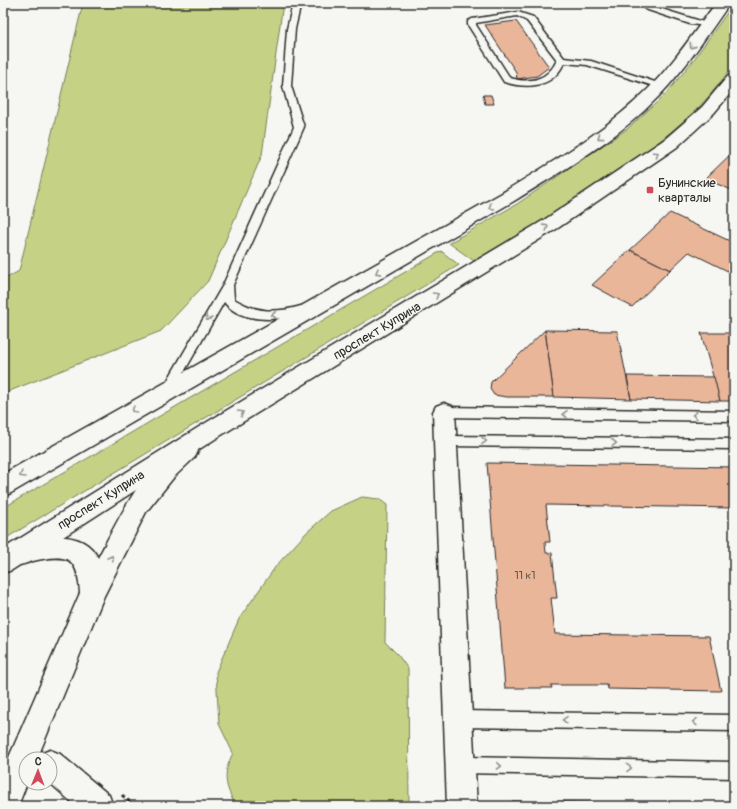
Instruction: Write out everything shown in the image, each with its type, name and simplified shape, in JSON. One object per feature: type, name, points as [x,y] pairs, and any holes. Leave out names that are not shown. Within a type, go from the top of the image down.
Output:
[{"type":"main road","points":[[3,486],[168,390],[508,197],[584,149],[625,119],[660,85],[681,61],[706,24],[723,3]]},
{"type":"main road","name":"проспект Куприна","points":[[6,560],[207,433],[478,270],[624,176],[672,143],[708,110],[734,79]]},
{"type":"main road","points":[[444,412],[462,806]]},
{"type":"main road","points":[[36,751],[93,593],[138,505],[166,470],[207,433]]},
{"type":"main road","points":[[6,560],[38,549],[61,547],[79,551],[89,564],[93,582],[93,593]]},
{"type":"main road","points":[[58,771],[98,806]]},
{"type":"main road","points":[[3,806],[18,781]]},
{"type":"lane","points":[[168,390],[228,285],[299,127],[287,86],[291,29],[298,3]]},
{"type":"lane","points":[[646,3],[648,7],[693,22],[706,24]]},
{"type":"lane","points":[[561,60],[558,69],[544,80],[523,84],[507,80],[472,25],[472,21],[518,14],[524,16],[530,19],[561,60],[588,63],[660,85]]},
{"type":"lane","points":[[228,285],[230,301],[238,308],[258,316],[293,314],[324,302]]},
{"type":"lane","points":[[444,412],[734,416]]},
{"type":"lane","points":[[445,441],[734,444]]},
{"type":"lane","points":[[458,719],[734,723]]},
{"type":"lane","points":[[460,765],[734,770]]},
{"type":"green space","points":[[83,3],[283,3],[262,155],[208,281],[161,331],[12,390],[3,395],[3,280],[19,271]]},
{"type":"green space","points":[[734,3],[734,65],[704,102],[674,130],[620,171],[591,190],[474,261],[449,243],[517,204],[627,129],[664,96],[692,62]]},
{"type":"green space","points":[[441,251],[459,265],[3,540],[3,508]]},
{"type":"green space","points":[[362,497],[379,499],[387,505],[385,642],[398,655],[408,669],[409,806],[236,806],[229,792],[226,780],[227,768],[233,753],[219,724],[216,672],[239,619],[276,566],[306,533],[331,511]]},
{"type":"building","points":[[516,21],[549,67],[537,76],[517,79],[516,72],[485,25]]},
{"type":"building","points":[[483,95],[491,95],[494,104],[485,104]]},
{"type":"building","points":[[734,151],[734,191],[705,179]]},
{"type":"building","points":[[670,213],[734,243],[734,274],[689,252],[670,270],[630,250]]},
{"type":"building","points":[[630,250],[670,270],[632,307],[592,285]]},
{"type":"building","points":[[545,330],[617,331],[631,399],[554,397]]},
{"type":"building","points":[[545,330],[554,397],[507,397],[494,395],[490,389],[491,382]]},
{"type":"building","points":[[701,333],[734,333],[734,401],[720,401]]},
{"type":"building","points":[[627,376],[714,377],[720,401],[631,399]]},
{"type":"building","points":[[487,463],[734,467],[734,508],[546,505],[550,542],[545,542],[546,553],[552,553],[557,598],[551,598],[555,634],[709,636],[721,691],[608,689],[607,685],[551,685],[552,688],[505,688]]},
{"type":"building","points":[[512,801],[734,805],[734,806],[512,806]]},
{"type":"place","name":"Бунинские кварталы","points":[[650,190]]}]
